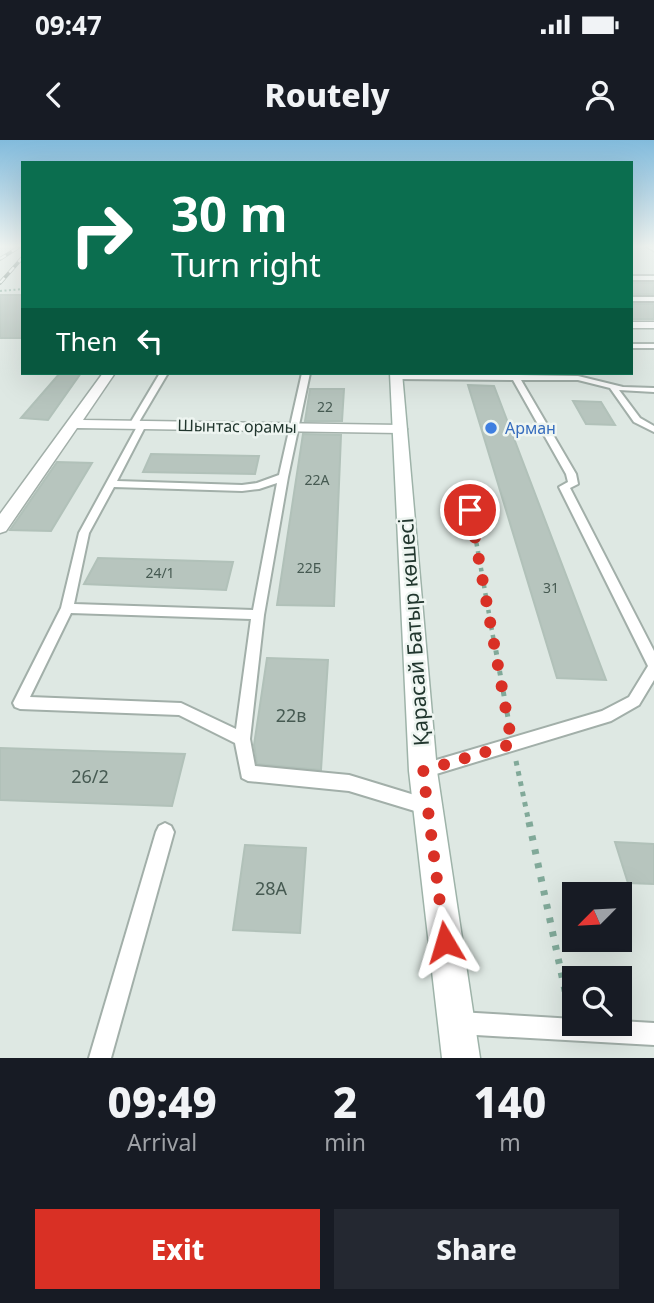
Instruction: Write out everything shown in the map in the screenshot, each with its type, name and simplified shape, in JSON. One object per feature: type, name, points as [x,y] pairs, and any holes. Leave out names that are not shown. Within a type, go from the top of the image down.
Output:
[{"type":"street","points":[[633,325],[654,325]]},
{"type":"street","points":[[0,527],[108,375]]},
{"type":"street","name":"Қарасай Батыр көшесі","points":[[396,375],[423,771],[460,1058]]},
{"type":"street","name":"Шынтас орамы","points":[[73,424],[400,429]]},
{"type":"lane","points":[[633,299],[654,299]]},
{"type":"lane","points":[[633,346],[654,346]]},
{"type":"lane","points":[[163,375],[137,425],[112,484],[84,533],[67,608],[20,703],[181,709],[242,739]]},
{"type":"lane","points":[[306,375],[282,477],[258,615],[242,739],[248,773],[349,783],[428,807]]},
{"type":"lane","points":[[396,375],[578,378],[612,386],[654,390]]},
{"type":"lane","points":[[423,771],[606,716],[634,701],[654,666],[564,487],[573,484],[571,474],[514,375]]},
{"type":"lane","points":[[612,386],[637,420],[654,429]]},
{"type":"lane","points":[[112,484],[242,488],[259,486],[282,477]]},
{"type":"lane","points":[[67,608],[258,615]]},
{"type":"lane","points":[[100,1058],[165,832]]},
{"type":"lane","points":[[455,1023],[562,1028]]},
{"type":"lane","points":[[632,1033],[654,1034]]},
{"type":"path","points":[[466,484],[512,744],[562,978]]},
{"type":"building","points":[[633,290],[654,290],[654,294],[633,294]]},
{"type":"building","points":[[0,295],[21,295],[21,338],[0,338]]},
{"type":"building","points":[[633,304],[654,304],[654,319],[633,319]]},
{"type":"building","points":[[58,375],[80,375],[48,420],[21,418]]},
{"type":"building","points":[[468,385],[494,386],[606,680],[557,678]]},
{"type":"building","points":[[310,389],[344,389],[342,421],[305,421]]},
{"type":"building","points":[[573,401],[601,402],[615,425],[586,424]]},
{"type":"building","points":[[303,434],[341,435],[334,606],[277,605]]},
{"type":"building","points":[[151,454],[259,456],[255,474],[143,472]]},
{"type":"building","points":[[57,462],[92,463],[51,531],[10,530]]},
{"type":"building","points":[[98,558],[233,562],[226,590],[84,584]]},
{"type":"building","points":[[267,658],[328,660],[321,770],[257,764],[254,745]]},
{"type":"building","points":[[0,748],[185,754],[172,806],[0,800]]},
{"type":"building","points":[[615,842],[654,844],[654,884],[628,882]]},
{"type":"building","points":[[245,845],[306,848],[300,933],[233,930]]},
{"type":"place","name":"Арман","points":[[491,428]]},
{"type":"route","points":[[445,942],[423,771],[512,744],[470,510]]}]
